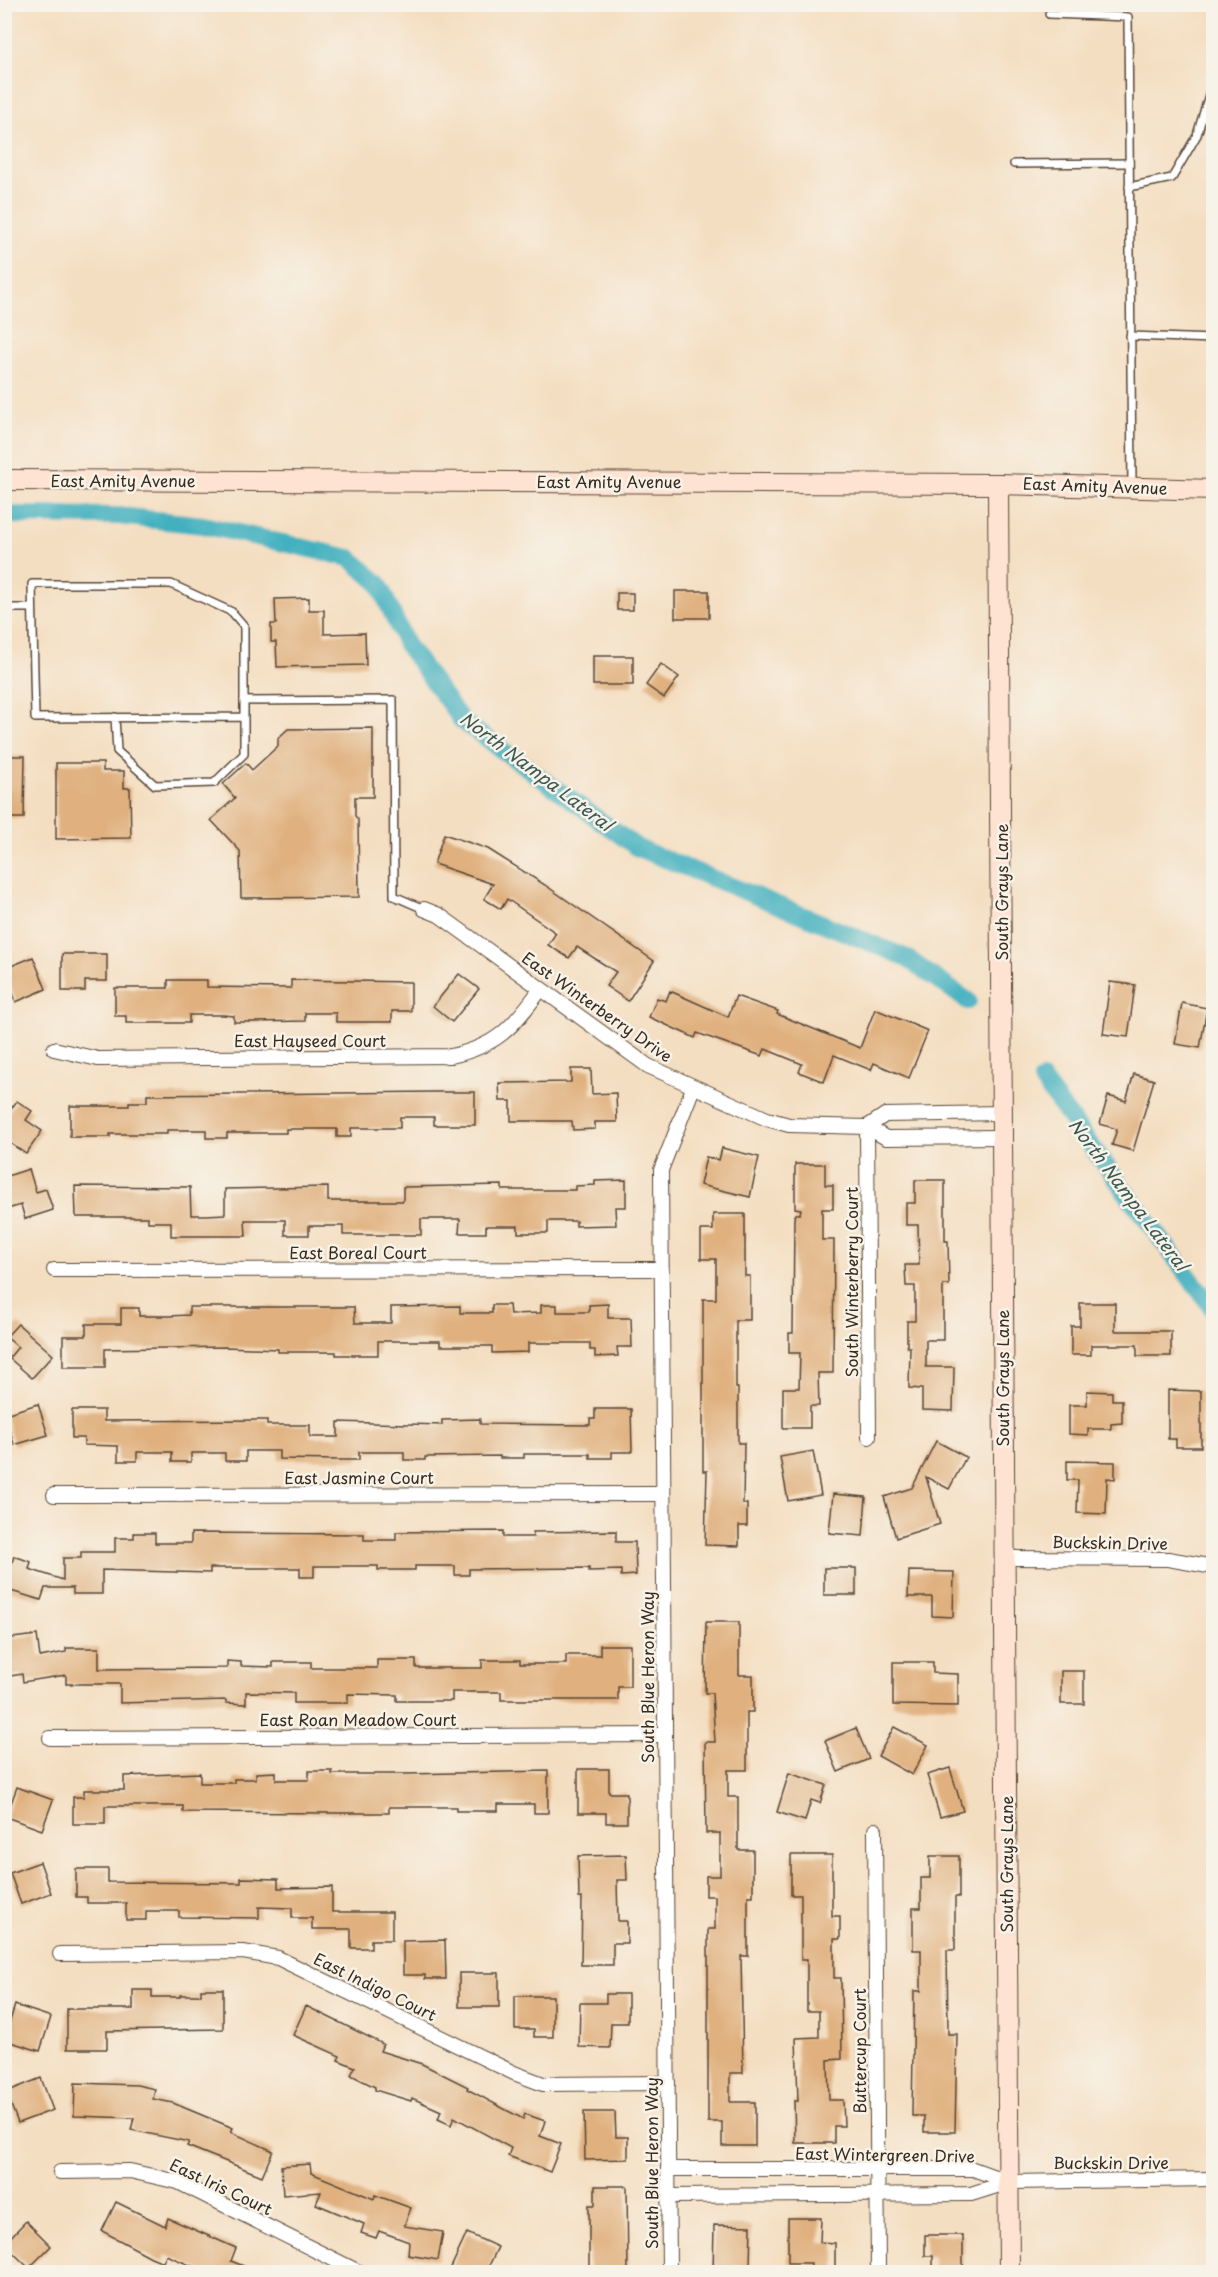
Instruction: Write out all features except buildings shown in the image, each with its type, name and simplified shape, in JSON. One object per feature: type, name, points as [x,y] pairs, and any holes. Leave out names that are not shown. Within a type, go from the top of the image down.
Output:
[{"type":"street","name":"East Amity Avenue","points":[[4,480],[998,484],[1214,490]]},
{"type":"street","name":"South Grays Lane","points":[[998,484],[1009,2272]]},
{"type":"street","name":"East Winterberry Drive","points":[[424,909],[440,915],[540,990],[648,1066],[767,1119],[789,1125],[867,1127],[886,1138],[1002,1137]]},
{"type":"street","name":"East Hayseed Court","points":[[54,1049],[98,1059],[451,1056],[476,1051],[498,1039],[517,1021],[540,990]]},
{"type":"street","name":"South Blue Heron Way","points":[[669,2272],[661,1170],[693,1088]]},
{"type":"street","name":"East Winterberry Drive","points":[[867,1127],[885,1115],[1002,1113]]},
{"type":"street","name":"South Winterberry Court","points":[[867,1127],[870,1437]]},
{"type":"street","name":"East Boreal Court","points":[[54,1270],[662,1269]]},
{"type":"street","name":"East Jasmine Court","points":[[54,1495],[663,1494]]},
{"type":"street","name":"Buckskin Drive","points":[[1005,1558],[1168,1559],[1214,1568]]},
{"type":"street","name":"East Roan Meadow Court","points":[[50,1738],[665,1735]]},
{"type":"street","name":"Buttercup Court","points":[[875,1830],[878,2272]]},
{"type":"street","name":"East Indigo Court","points":[[60,1954],[243,1952],[278,1958],[514,2073],[543,2084],[668,2083]]},
{"type":"street","name":"East Wintergreen Drive","points":[[668,2169],[972,2169],[1009,2182]]},
{"type":"street","name":"East Iris Court","points":[[60,2172],[130,2171],[178,2182],[359,2272]]},
{"type":"street","name":"Buckskin Drive","points":[[1009,2182],[1214,2180]]},
{"type":"street","points":[[669,2196],[971,2194],[1009,2182]]},
{"type":"lane","points":[[1049,14],[1128,16],[1132,488]]},
{"type":"lane","points":[[1129,187],[1172,178],[1197,135],[1214,78]]},
{"type":"lane","points":[[1014,164],[1129,163]]},
{"type":"lane","points":[[1131,336],[1214,339]]},
{"type":"lane","points":[[115,717],[117,751],[155,785],[214,783],[244,754],[244,717],[244,626],[232,612],[171,584],[32,584],[35,718],[115,717],[244,717]]},
{"type":"lane","points":[[4,608],[32,609]]},
{"type":"lane","points":[[244,701],[393,700],[394,896],[424,909]]},
{"type":"waterway","name":"North Nampa Lateral","points":[[9,515],[119,516],[203,525],[350,558],[379,584],[406,644],[462,721],[638,848],[905,957],[968,1001]]},
{"type":"waterway","name":"North Nampa Lateral","points":[[1042,1080],[1214,1310]]}]
